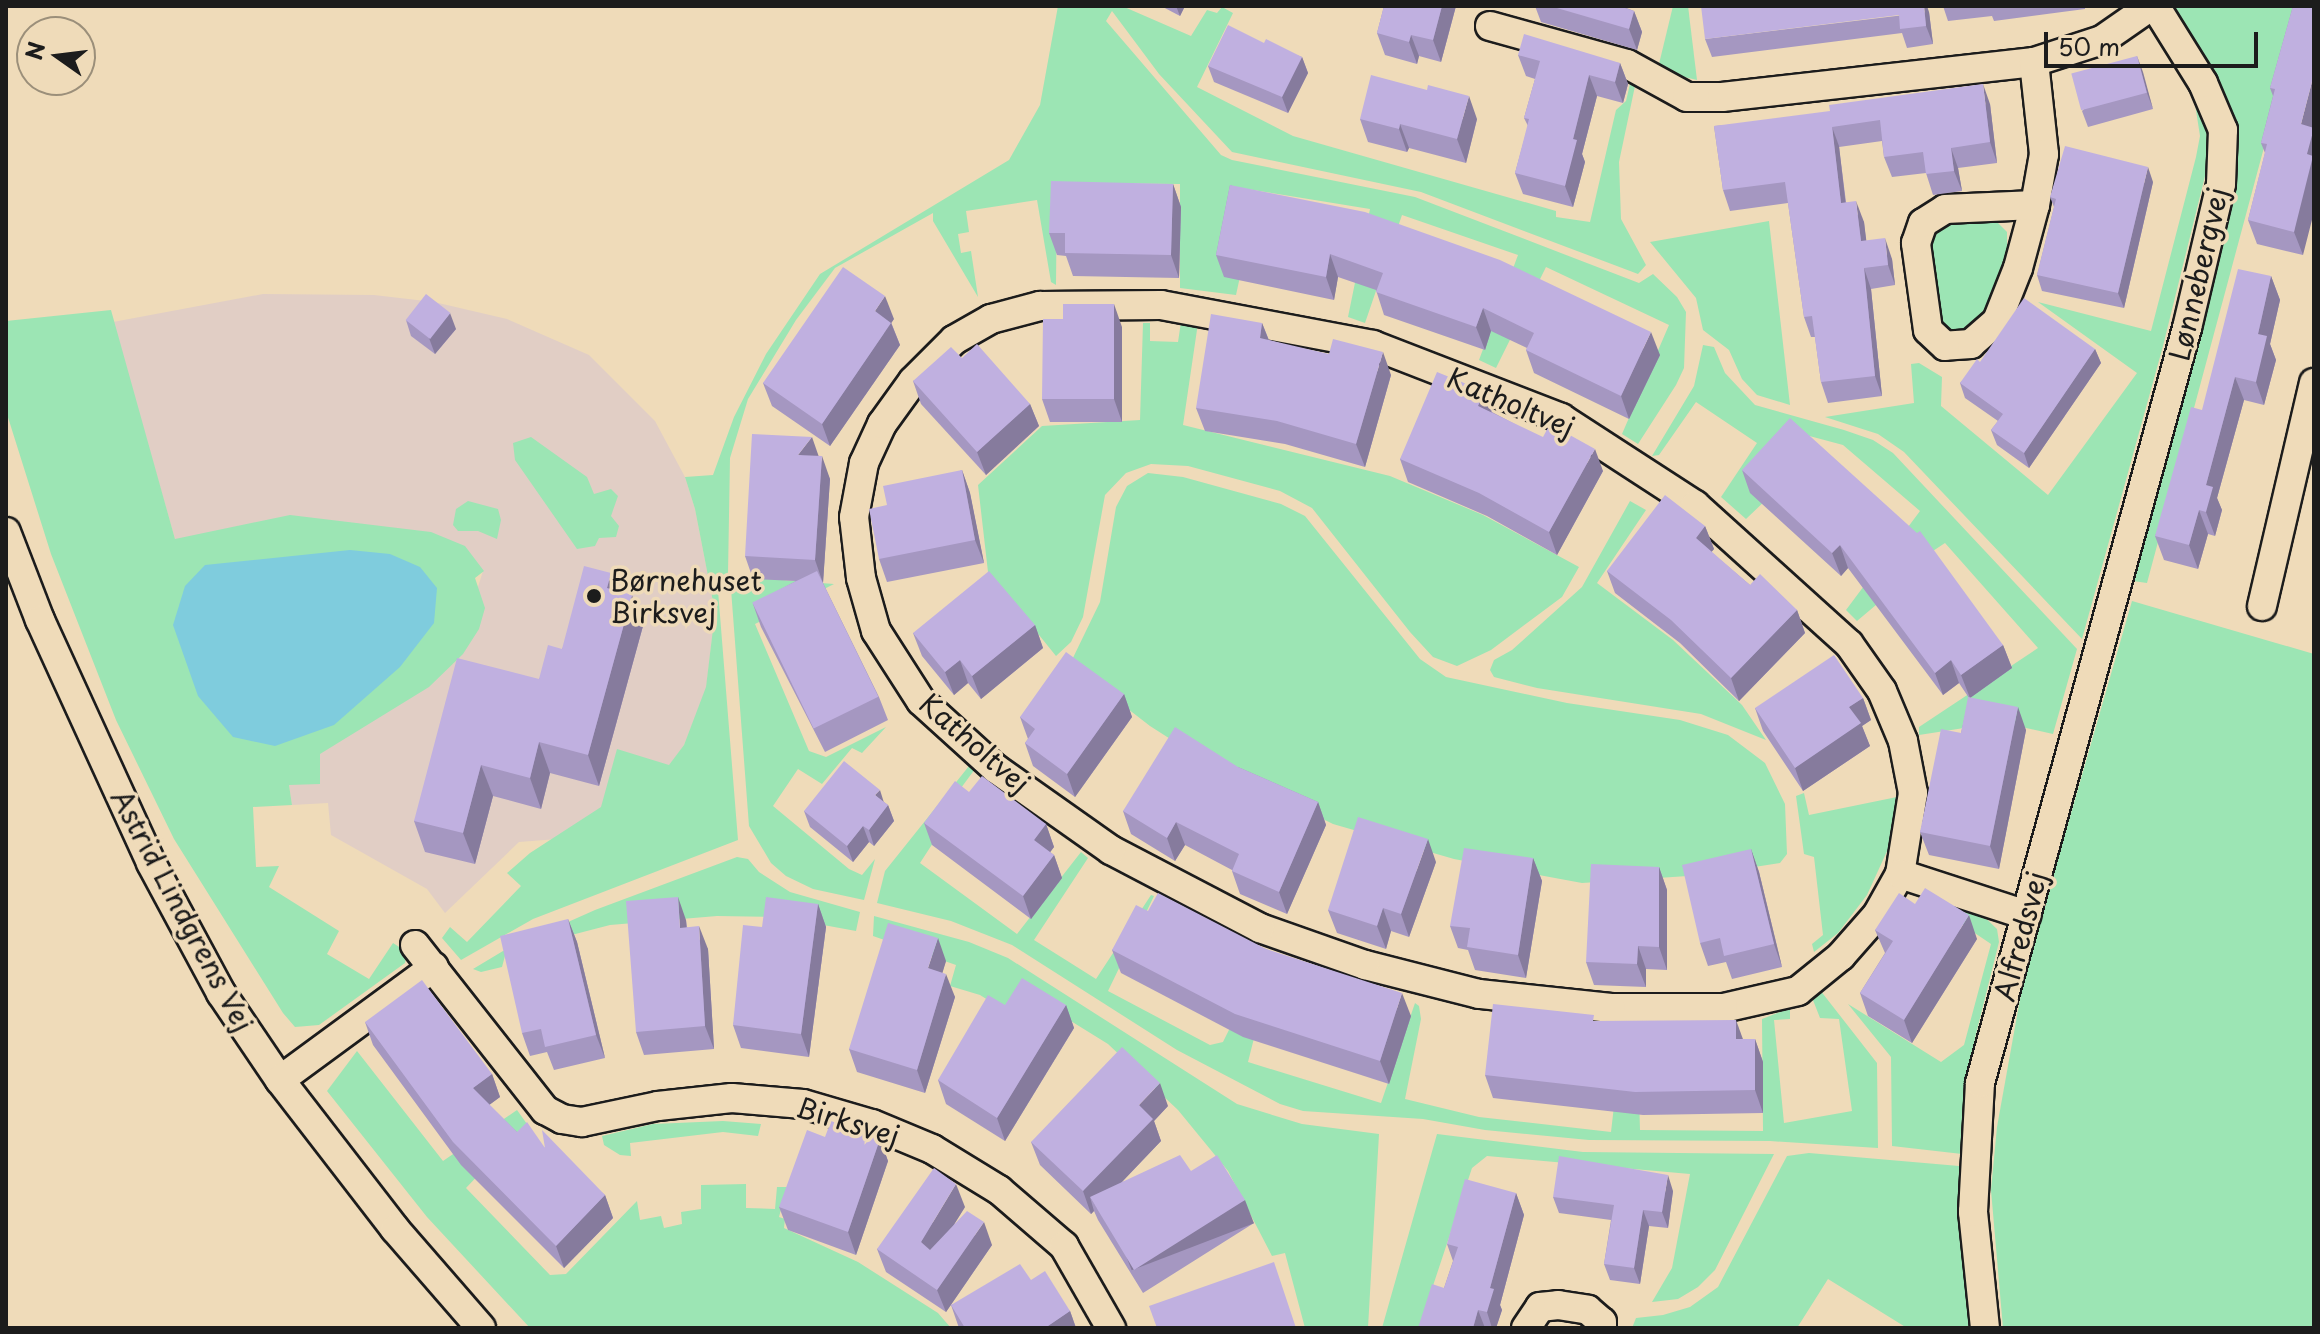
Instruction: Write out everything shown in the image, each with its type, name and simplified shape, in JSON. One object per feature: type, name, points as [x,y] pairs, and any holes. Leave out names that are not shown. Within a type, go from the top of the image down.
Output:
[{"type":"street","name":"Lønnebergvej","points":[[1490,26],[1627,64],[1687,97],[1745,96],[2034,62],[2102,40],[2153,6],[2203,83],[2223,130],[2221,184],[2187,328],[2125,552]]},
{"type":"street","points":[[2034,62],[2044,154],[2035,205],[2018,268],[1997,321],[1971,344],[1945,346],[1928,330],[1916,243],[1923,223],[1945,209],[2035,205]]},
{"type":"street","name":"Katholtvej","points":[[1161,305],[1373,345],[1561,418],[1695,505],[1849,644],[1882,691],[1903,741],[1913,793],[1900,874],[1877,915],[1841,956],[1798,991],[1723,1008],[1611,1008],[1479,994],[1365,965],[1260,928],[1111,850],[996,769],[921,701],[876,631],[861,578],[854,517],[864,463],[882,424],[913,381],[954,340],[991,319],[1040,306],[1161,305]]},
{"type":"street","points":[[2262,606],[2314,383]]},
{"type":"street","name":"Astrid Lindgrens Vej","points":[[6,532],[40,620],[151,863],[221,993],[280,1080],[395,1229],[481,1328]]},
{"type":"street","name":"Alfredsvej","points":[[1985,1328],[1973,1212],[1980,1083],[2125,552]]},
{"type":"street","points":[[1900,874],[2026,915]]},
{"type":"street","name":"Birksvej","points":[[415,945],[545,1110],[562,1119],[582,1122],[658,1106],[732,1098],[803,1104],[872,1124],[932,1149],[999,1190],[1064,1246],[1111,1328]]},
{"type":"street","points":[[280,1080],[434,967]]},
{"type":"street","points":[[1526,1328],[1540,1307],[1558,1305],[1588,1310],[1602,1322],[1602,1328]]},
{"type":"shaded area","name":"Børnehuset Birksvej","points":[[263,294],[374,295],[434,302],[507,319],[589,355],[655,421],[685,477],[695,509],[715,612],[706,690],[684,745],[621,834],[519,842],[445,913],[427,889],[331,835],[328,803],[292,805],[289,785],[319,754],[454,663],[483,571],[175,539],[113,322]]},
{"type":"green space","points":[[1058,6],[1122,6],[1191,36],[1207,10],[1217,13],[1222,7],[1233,13],[1197,87],[1293,136],[1556,211],[1556,217],[1590,222],[1616,110],[1626,101],[1630,84],[1635,86],[1619,162],[1621,219],[1646,265],[1638,274],[1421,192],[1232,152],[1159,74],[1112,11],[1106,21],[1221,155],[1232,160],[1415,197],[1639,283],[1653,274],[1677,297],[1686,312],[1684,368],[1676,385],[1638,444],[1622,434],[1669,325],[1546,267],[1496,368],[1479,360],[1518,255],[1402,215],[1365,323],[1348,317],[1370,209],[1241,188],[1241,272],[1236,295],[1180,288],[1180,184],[1057,183],[1056,285],[1051,282],[1037,200],[966,211],[969,232],[958,234],[961,253],[971,251],[978,297],[933,221],[933,213],[835,268],[796,320],[748,399],[730,458],[728,574],[717,578],[738,840],[533,919],[461,960],[442,938],[450,927],[467,942],[521,886],[507,873],[530,853],[601,807],[617,749],[669,765],[684,745],[706,687],[715,612],[695,509],[685,477],[713,475],[734,417],[766,354],[820,274],[1009,160],[1040,105]]},
{"type":"green space","points":[[1673,6],[1688,6],[1697,80],[1671,74],[1659,64]]},
{"type":"green space","points":[[2168,6],[2302,6],[2147,583],[2133,581],[2234,189]]},
{"type":"green space","points":[[2193,91],[2204,111],[2210,140],[2208,164],[2163,346],[2082,639],[1904,452],[1878,434],[1825,417],[1914,403],[1911,364],[1919,363],[1942,377],[1941,406],[2048,495],[2137,373],[2038,302],[2151,331],[2200,136]]},
{"type":"green space","points":[[1769,221],[1790,405],[1757,395],[1742,379],[1729,350],[1703,330],[1696,298],[1650,242]]},
{"type":"green space","points":[[1997,222],[2007,232],[2007,249],[1997,290],[1967,335],[1955,337],[1936,327],[1928,236],[1951,224]]},
{"type":"green space","points":[[111,310],[175,539],[290,515],[431,532],[465,546],[484,571],[475,578],[485,608],[479,629],[463,654],[429,687],[320,754],[320,784],[289,785],[292,805],[253,807],[256,867],[279,866],[269,887],[339,931],[327,954],[369,979],[393,943],[407,952],[405,963],[319,1025],[295,1027],[283,1013],[174,839],[116,720],[51,554],[6,411],[6,321]]},
{"type":"green space","points":[[1181,322],[1198,323],[1183,425],[1390,476],[1483,515],[1579,567],[1562,597],[1491,650],[1457,666],[1433,657],[1410,632],[1312,508],[1280,491],[1188,466],[1151,464],[1126,473],[1105,495],[1083,617],[1071,642],[1056,656],[988,572],[978,485],[1042,426],[1140,420],[1143,323],[1150,323],[1150,341],[1178,342]]},
{"type":"green space","points":[[1703,345],[1714,347],[1725,373],[1755,405],[1873,440],[1893,453],[2077,649],[2053,734],[1977,717],[1964,728],[1919,735],[1919,727],[2038,648],[1945,543],[1883,584],[1889,594],[1857,621],[1846,610],[1920,511],[1843,445],[1802,434],[1768,498],[1746,519],[1721,497],[1757,443],[1696,402],[1659,455],[1652,456],[1694,386]]},
{"type":"green space","points":[[531,437],[587,477],[594,494],[611,489],[618,496],[611,516],[619,526],[616,537],[599,538],[595,546],[577,549],[515,460],[513,443]]},
{"type":"green space","points":[[1148,473],[1183,477],[1281,504],[1305,516],[1420,659],[1446,677],[1567,703],[1680,720],[1728,735],[1765,763],[1785,804],[1787,854],[1780,863],[1703,875],[1582,883],[1454,859],[1333,824],[1200,758],[1150,726],[1070,664],[1100,602],[1116,507],[1127,486]]},
{"type":"green space","points":[[468,501],[498,509],[501,520],[497,539],[478,531],[458,531],[453,525],[456,509]]},
{"type":"green space","points":[[1630,501],[1646,510],[1597,583],[1673,640],[1742,705],[1766,740],[1701,714],[1537,688],[1494,677],[1490,670],[1494,660],[1512,650],[1582,587]]},
{"type":"green space","points":[[730,576],[834,584],[755,624],[809,751],[826,757],[886,727],[862,753],[852,748],[822,784],[798,769],[773,806],[849,869],[862,875],[875,859],[864,900],[813,889],[786,876],[771,863],[749,826]]},
{"type":"green space","points":[[2132,601],[2314,654],[2314,1328],[2003,1328],[1991,1190],[1997,1127],[2024,977]]},
{"type":"green space","points":[[969,766],[975,769],[961,788],[966,792],[920,863],[1017,934],[1081,852],[1088,858],[1034,940],[1096,979],[1151,895],[1154,896],[1108,991],[1210,1045],[1223,1042],[1267,953],[1275,955],[1248,1062],[1381,1103],[1415,1003],[1419,1006],[1421,1019],[1405,1099],[1479,1117],[1611,1132],[1623,1028],[1637,1028],[1640,1130],[1763,1131],[1762,1019],[1790,1008],[1790,1019],[1774,1020],[1784,1123],[1852,1111],[1839,1019],[1820,1018],[1811,995],[1820,990],[1877,1063],[1878,1148],[1770,1141],[1589,1140],[1485,1130],[1423,1119],[1303,1111],[1280,1104],[1177,1050],[1012,945],[951,921],[877,903],[885,871]]},
{"type":"green space","points":[[1804,793],[1809,815],[1897,797],[1888,849],[1867,895],[1838,933],[1814,952],[1812,944],[1823,935],[1814,857],[1804,854],[1796,796]]},
{"type":"green space","points":[[737,857],[748,859],[759,872],[790,892],[860,912],[856,931],[780,917],[717,916],[610,925],[506,952],[502,967],[481,972],[473,969],[503,951],[595,910]]},
{"type":"green space","points":[[1920,896],[1976,909],[1997,929],[1999,942],[1975,1038],[1962,1154],[1892,1146],[1891,1057],[1848,1004],[1941,1062],[1964,1045],[1991,944]]},
{"type":"green space","points":[[874,916],[969,942],[1008,958],[1237,1104],[1302,1124],[1379,1134],[1368,1328],[1305,1328],[1285,1253],[1272,1256],[1228,1171],[1178,1110],[1108,1044],[1024,992],[1007,1012],[980,995],[950,986],[956,965],[873,936]]},
{"type":"green space","points":[[357,1051],[443,1161],[517,1110],[527,1124],[466,1188],[550,1275],[566,1274],[637,1201],[640,1220],[661,1216],[664,1228],[682,1224],[681,1212],[701,1209],[701,1185],[746,1184],[746,1208],[775,1209],[777,1187],[787,1187],[779,1217],[785,1219],[784,1228],[858,1262],[938,1313],[951,1328],[530,1328],[427,1217],[327,1091]]},
{"type":"green space","points":[[723,1121],[761,1124],[758,1136],[723,1132],[630,1143],[631,1156],[620,1155],[604,1145],[602,1136],[653,1124]]},
{"type":"green space","points":[[1437,1134],[1583,1152],[1774,1154],[1715,1270],[1698,1287],[1678,1299],[1652,1302],[1672,1268],[1690,1174],[1487,1156],[1472,1168],[1419,1328],[1382,1328]]},
{"type":"green space","points":[[1809,1153],[1959,1166],[1969,1328],[1907,1328],[1828,1279],[1797,1328],[1632,1328],[1636,1318],[1663,1315],[1690,1307],[1718,1287],[1787,1156]]},
{"type":"water","points":[[350,550],[390,554],[420,567],[437,588],[434,623],[400,667],[334,725],[275,746],[233,737],[198,696],[173,625],[185,586],[205,565]]},
{"type":"building","points":[[1384,6],[1442,6],[1433,40],[1411,35],[1409,42],[1377,33]]},
{"type":"building","points":[[1550,6],[1619,6],[1634,11],[1629,29]]},
{"type":"building","points":[[1701,6],[1924,6],[1926,26],[1900,29],[1899,15],[1705,39]]},
{"type":"building","points":[[2293,6],[2314,6],[2314,74],[2301,124],[2314,128],[2307,154],[2313,156],[2294,232],[2248,220],[2267,144],[2261,143],[2275,89],[2270,88]]},
{"type":"building","points":[[1228,25],[1302,57],[1282,97],[1208,66]]},
{"type":"building","points":[[1524,34],[1620,63],[1615,82],[1589,75],[1565,186],[1515,173],[1529,119],[1524,118],[1540,61],[1518,55]]},
{"type":"building","points":[[2137,56],[2147,93],[2081,110],[2071,74]]},
{"type":"building","points":[[1371,75],[1427,90],[1428,85],[1469,96],[1457,139],[1400,124],[1399,129],[1360,119]]},
{"type":"building","points":[[1983,84],[1990,142],[1951,148],[1954,171],[1926,174],[1923,152],[1884,157],[1880,120],[1832,127],[1841,203],[1856,201],[1861,241],[1885,238],[1888,265],[1864,268],[1875,376],[1821,382],[1812,316],[1804,317],[1785,182],[1723,190],[1714,126],[1830,111],[1829,105]]},
{"type":"building","points":[[2065,146],[2148,167],[2118,293],[2037,275],[2056,199],[2050,197]]},
{"type":"building","points":[[1051,181],[1173,184],[1171,255],[1065,253],[1065,233],[1049,233]]},
{"type":"building","points":[[1230,185],[1365,212],[1500,260],[1651,332],[1621,396],[1526,350],[1534,333],[1483,308],[1476,327],[1376,292],[1383,273],[1330,254],[1326,277],[1216,255]]},
{"type":"building","points":[[843,267],[885,296],[875,311],[891,323],[822,424],[763,383]]},
{"type":"building","points":[[2238,269],[2271,276],[2258,334],[2267,336],[2256,382],[2235,377],[2206,485],[2213,487],[2206,512],[2199,510],[2189,545],[2155,536],[2191,407],[2202,410]]},
{"type":"building","points":[[426,294],[450,313],[430,339],[406,320]]},
{"type":"building","points":[[2024,298],[2095,349],[2024,453],[1991,430],[2003,414],[1960,383],[1977,359],[1980,362]]},
{"type":"building","points":[[1063,304],[1114,304],[1114,399],[1042,399],[1043,319],[1063,319]]},
{"type":"building","points":[[1211,314],[1262,323],[1260,338],[1329,354],[1333,339],[1383,352],[1356,444],[1277,421],[1196,408]]},
{"type":"building","points":[[977,344],[1030,404],[977,452],[913,381],[951,347],[962,358]]},
{"type":"building","points":[[1437,372],[1484,391],[1478,406],[1543,437],[1550,424],[1595,449],[1549,532],[1479,493],[1400,459]]},
{"type":"building","points":[[1790,418],[1917,533],[1920,531],[2003,645],[1961,675],[1951,660],[1935,673],[1840,545],[1832,553],[1742,470]]},
{"type":"building","points":[[752,434],[812,437],[798,455],[822,456],[815,560],[745,556]]},
{"type":"building","points":[[962,470],[975,540],[879,559],[869,509],[887,505],[883,486]]},
{"type":"building","points":[[1665,495],[1705,526],[1696,538],[1750,585],[1760,574],[1797,610],[1731,678],[1671,620],[1607,571]]},
{"type":"building","points":[[584,566],[611,573],[607,588],[632,595],[588,755],[539,742],[530,778],[481,765],[463,833],[414,821],[457,658],[539,679],[548,645],[562,649]]},
{"type":"building","points":[[817,571],[878,697],[814,728],[752,603]]},
{"type":"building","points":[[989,571],[1035,625],[972,676],[960,660],[945,672],[913,633]]},
{"type":"building","points":[[1066,652],[1124,694],[1067,774],[1025,743],[1035,729],[1020,717]]},
{"type":"building","points":[[1834,655],[1863,698],[1849,707],[1861,723],[1795,768],[1755,708]]},
{"type":"building","points":[[1968,697],[2018,707],[1990,846],[1920,832],[1941,729],[1961,733]]},
{"type":"building","points":[[1175,727],[1238,767],[1318,802],[1279,892],[1232,871],[1239,854],[1176,822],[1167,838],[1123,811]]},
{"type":"building","points":[[844,761],[880,790],[875,795],[888,805],[869,830],[863,826],[847,846],[804,811]]},
{"type":"building","points":[[982,776],[1046,824],[1034,840],[1054,855],[1023,896],[924,823],[955,781],[969,792]]},
{"type":"building","points":[[1358,817],[1428,839],[1401,914],[1383,908],[1377,926],[1328,910]]},
{"type":"building","points":[[1464,848],[1533,858],[1518,955],[1467,947],[1470,928],[1450,926]]},
{"type":"building","points":[[1751,849],[1774,944],[1724,956],[1720,938],[1700,943],[1682,865]]},
{"type":"building","points":[[1591,864],[1659,867],[1659,947],[1638,946],[1637,964],[1586,962]]},
{"type":"building","points":[[1925,888],[1969,915],[1904,1020],[1860,993],[1893,941],[1875,930],[1899,893],[1915,904]]},
{"type":"building","points":[[1158,893],[1266,949],[1402,993],[1380,1061],[1235,1014],[1112,950],[1136,905],[1148,911]]},
{"type":"building","points":[[678,897],[680,928],[699,926],[705,1026],[636,1032],[626,901]]},
{"type":"building","points":[[766,897],[818,904],[801,1034],[733,1025],[743,925],[762,927]]},
{"type":"building","points":[[568,919],[596,1035],[545,1047],[541,1029],[522,1033],[500,936]]},
{"type":"building","points":[[888,923],[938,938],[928,968],[946,974],[917,1070],[849,1049]]},
{"type":"building","points":[[1022,978],[1066,1005],[997,1118],[938,1080],[988,995],[1005,1005]]},
{"type":"building","points":[[422,980],[492,1074],[473,1088],[517,1132],[527,1122],[545,1148],[542,1130],[605,1195],[556,1246],[453,1142],[365,1022]]},
{"type":"building","points":[[1493,1004],[1594,1015],[1593,1021],[1736,1020],[1736,1039],[1755,1039],[1755,1090],[1635,1092],[1485,1075]]},
{"type":"building","points":[[1122,1047],[1160,1083],[1139,1105],[1153,1119],[1083,1191],[1031,1142]]},
{"type":"building","points":[[831,1121],[880,1139],[848,1232],[779,1207],[807,1130],[825,1137]]},
{"type":"building","points":[[1180,1155],[1191,1171],[1217,1155],[1245,1200],[1134,1270],[1090,1197]]},
{"type":"building","points":[[1559,1156],[1668,1175],[1662,1212],[1643,1210],[1634,1268],[1604,1264],[1614,1205],[1553,1197]]},
{"type":"building","points":[[934,1168],[956,1184],[921,1242],[930,1250],[967,1211],[984,1222],[937,1290],[877,1249]]},
{"type":"building","points":[[1465,1179],[1516,1193],[1490,1288],[1494,1289],[1487,1312],[1478,1310],[1473,1328],[1418,1328],[1432,1284],[1444,1288],[1458,1247],[1447,1244]]},
{"type":"building","points":[[1274,1262],[1296,1328],[1157,1328],[1149,1306]]},
{"type":"building","points":[[1020,1264],[1031,1280],[1045,1271],[1070,1311],[1045,1328],[965,1328],[951,1305]]},
{"type":"place","name":"Børnehuset Birksvej","points":[[594,596]]}]
